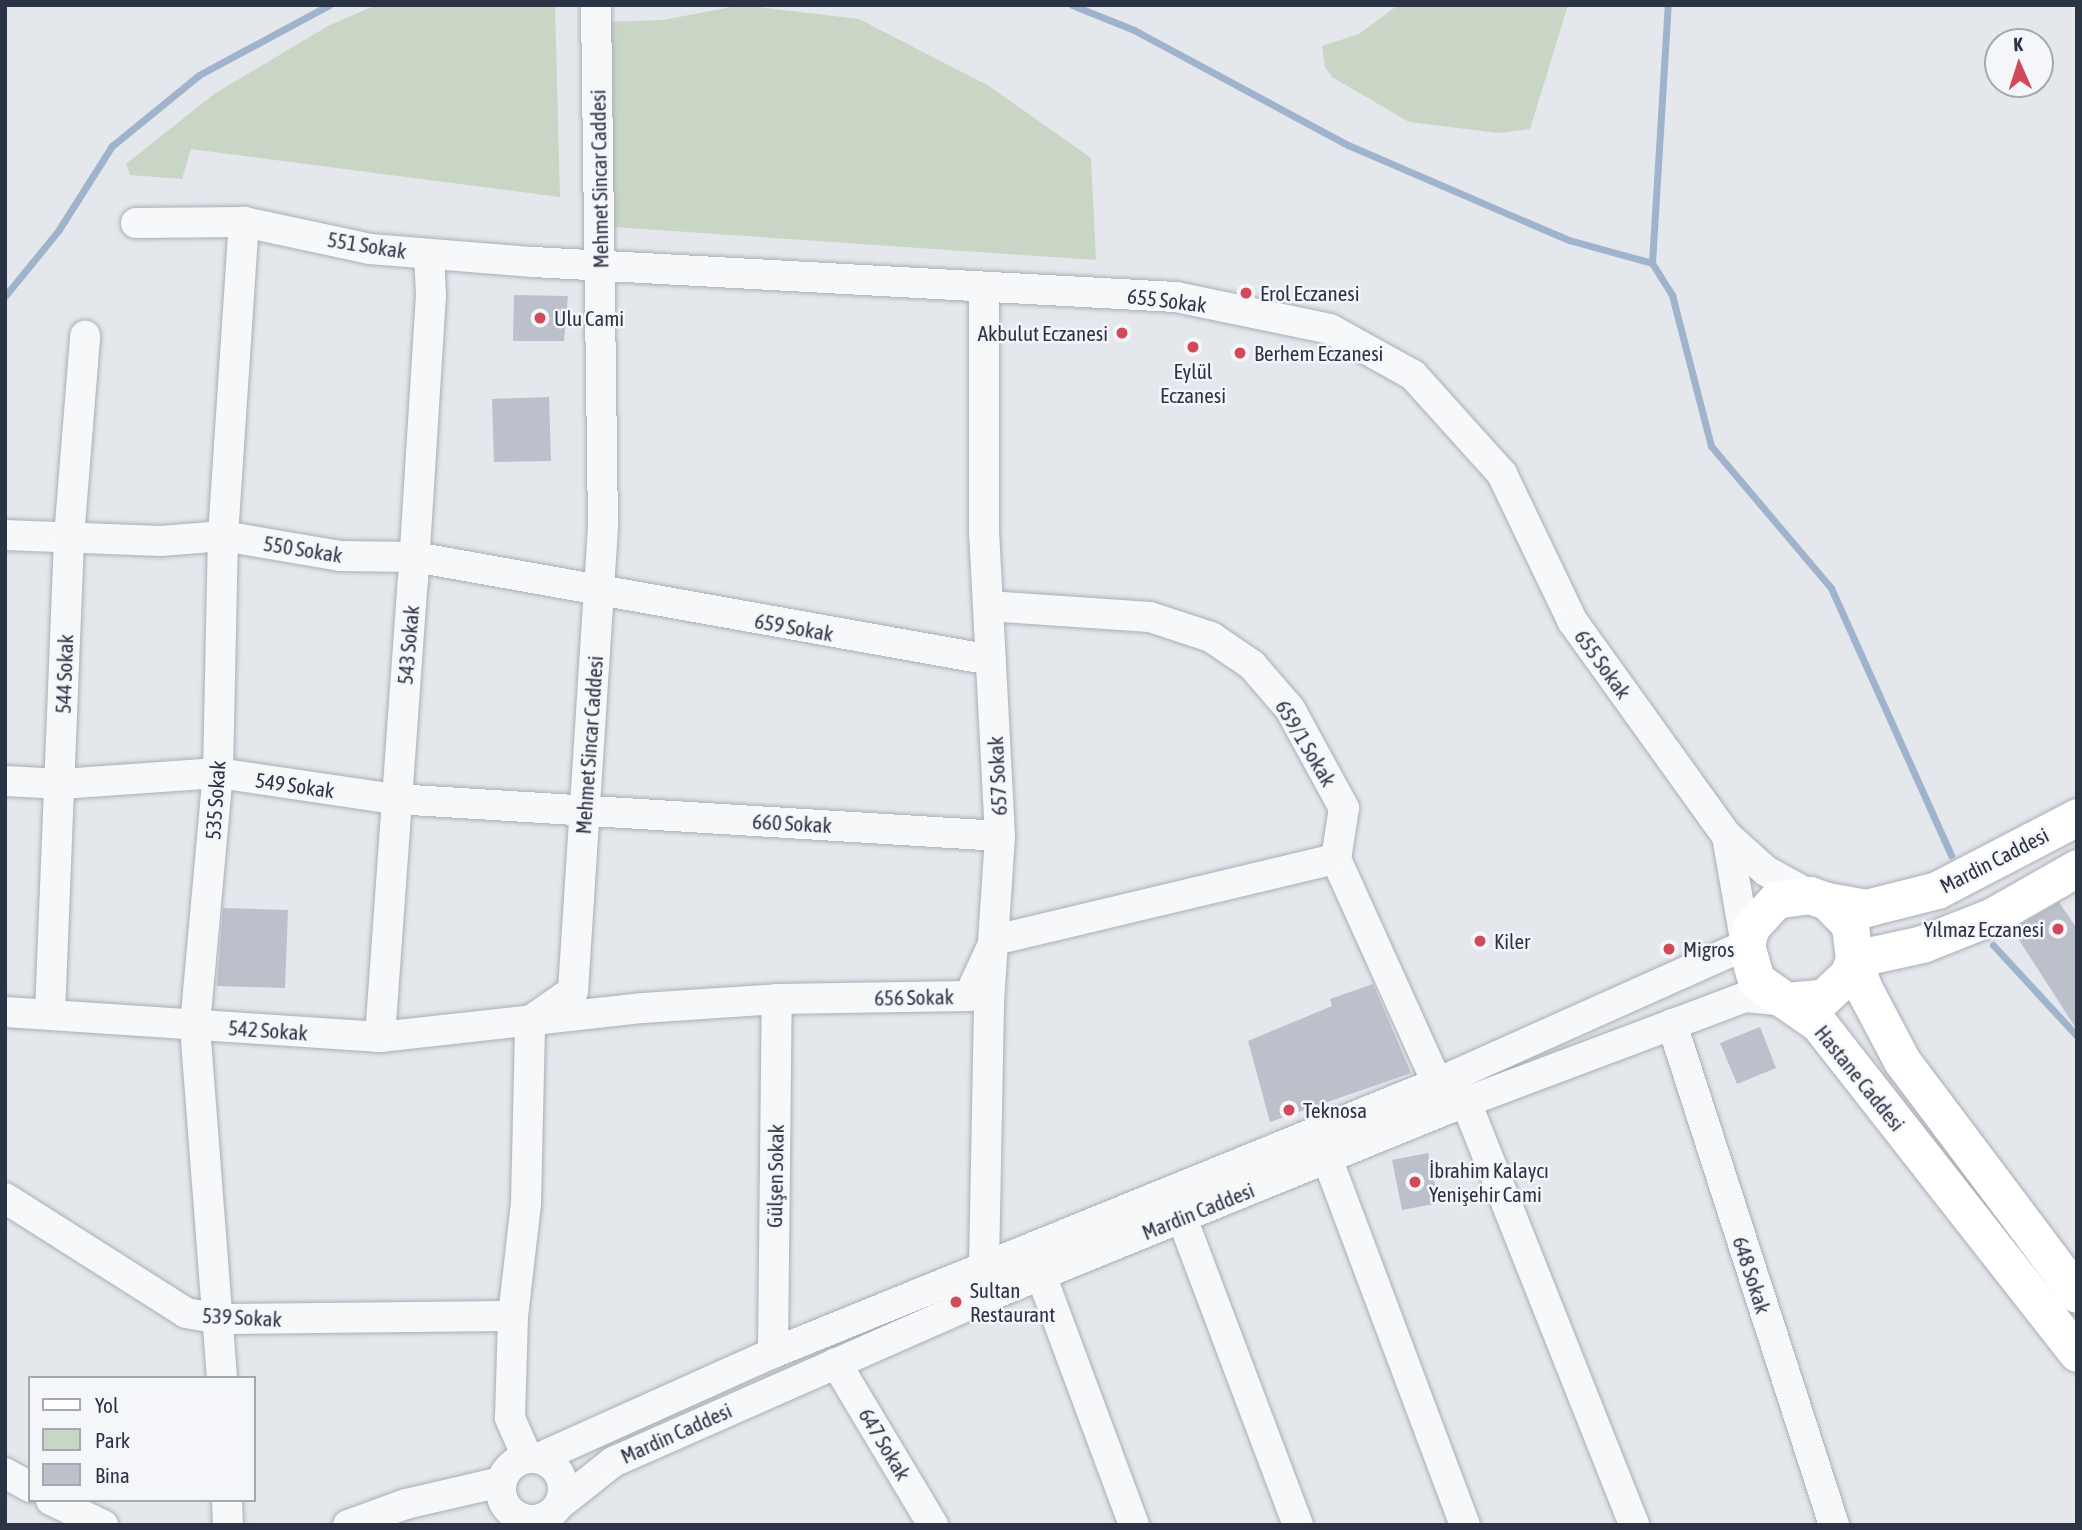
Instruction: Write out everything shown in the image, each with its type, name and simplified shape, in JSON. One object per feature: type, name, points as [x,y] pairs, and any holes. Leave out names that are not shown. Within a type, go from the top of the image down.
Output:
[{"type":"main road","name":"Mardin Caddesi","points":[[1746,945],[1761,911],[1785,897],[1818,898],[1866,908],[1937,890],[2077,817]]},
{"type":"main road","points":[[1818,898],[1850,925],[1854,959],[1922,944],[1993,916],[2077,868]]},
{"type":"main road","points":[[1746,945],[1756,980],[1786,1001]]},
{"type":"main road","name":"Hastane Caddesi","points":[[1786,1001],[1823,998],[1848,975],[1854,959]]},
{"type":"main road","name":"Hastane Caddesi","points":[[1854,959],[1864,989],[1902,1060],[2077,1294]]},
{"type":"main road","name":"Hastane Caddesi","points":[[1786,1001],[1819,1024],[2077,1352]]},
{"type":"street","name":"Mehmet Sincar Caddesi","points":[[530,1021],[573,991],[603,526],[596,5]]},
{"type":"street","name":"551 Sokak","points":[[136,223],[244,222],[370,249],[600,267]]},
{"type":"street","name":"535 Sokak","points":[[222,1376],[220,1320],[195,1025],[218,774],[223,536],[244,222]]},
{"type":"street","name":"543 Sokak","points":[[380,1037],[415,557],[431,295],[429,254]]},
{"type":"street","name":"655 Sokak","points":[[600,267],[1176,297],[1330,329],[1413,375],[1502,474],[1573,622],[1727,835],[1766,872],[1818,898]]},
{"type":"street","name":"657 Sokak","points":[[984,287],[988,606],[1000,836],[989,1002],[984,1266]]},
{"type":"street","name":"544 Sokak","points":[[50,1013],[69,537],[85,336]]},
{"type":"street","name":"550 Sokak","points":[[5,535],[160,541],[223,536],[341,556],[415,557],[598,591]]},
{"type":"street","name":"659 Sokak","points":[[598,591],[991,660]]},
{"type":"street","name":"659/1 Sokak","points":[[988,606],[1150,617],[1211,637],[1252,665],[1290,709],[1344,808],[1336,859]]},
{"type":"street","name":"549 Sokak","points":[[5,781],[61,784],[218,774],[396,799],[584,810]]},
{"type":"street","name":"660 Sokak","points":[[584,810],[1000,836]]},
{"type":"street","name":"655 Sokak","points":[[1727,835],[1746,945]]},
{"type":"street","points":[[995,940],[1336,859],[1437,1083]]},
{"type":"street","name":"656 Sokak","points":[[530,1021],[777,999],[969,996],[995,940]]},
{"type":"street","name":"Mardin Caddesi","points":[[533,1457],[773,1353],[1437,1083],[1746,945]]},
{"type":"street","name":"Mardin Caddesi","points":[[501,1482],[503,1500],[512,1520],[535,1520],[554,1512],[560,1504],[613,1462],[1041,1275],[1466,1102],[1672,1024],[1746,997],[1786,1001]]},
{"type":"street","name":"Gülşen Sokak","points":[[773,1353],[777,999]]},
{"type":"street","name":"542 Sokak","points":[[5,1012],[380,1037],[530,1021]]},
{"type":"street","points":[[530,1021],[527,1203],[513,1316],[510,1419],[533,1457],[561,1475],[560,1504]]},
{"type":"street","name":"648 Sokak","points":[[1672,1024],[1834,1525]]},
{"type":"street","points":[[1466,1102],[1634,1525]]},
{"type":"street","points":[[1327,1158],[1465,1525]]},
{"type":"street","name":"539 Sokak","points":[[5,1198],[186,1313],[220,1320],[513,1316]]},
{"type":"street","points":[[1182,1218],[1297,1525]]},
{"type":"street","points":[[1041,1275],[1134,1525]]},
{"type":"street","name":"647 Sokak","points":[[836,1363],[933,1525]]},
{"type":"street","points":[[348,1525],[406,1504],[501,1482],[510,1466],[533,1457]]},
{"type":"street","points":[[5,1473],[28,1486]]},
{"type":"street","points":[[55,1502],[103,1525]]},
{"type":"street","points":[[227,1502],[228,1525]]},
{"type":"green space","points":[[376,5],[555,5],[560,197],[191,149],[182,179],[130,175],[126,164],[214,94],[328,26]]},
{"type":"green space","points":[[742,5],[859,19],[989,86],[1091,158],[1096,260],[614,227],[603,22],[663,20]]},
{"type":"green space","points":[[1398,5],[1568,5],[1530,129],[1498,133],[1409,122],[1332,77],[1325,67],[1322,46],[1359,34]]},
{"type":"building","name":"Ulu Cami","points":[[514,295],[568,296],[564,341],[513,341]]},
{"type":"building","points":[[549,397],[551,461],[494,462],[492,399]]},
{"type":"building","points":[[2059,902],[2077,929],[2077,1030],[2012,929]]},
{"type":"building","points":[[223,908],[288,910],[285,988],[217,986]]},
{"type":"building","points":[[1373,984],[1411,1073],[1270,1122],[1248,1041],[1332,1006],[1330,999]]},
{"type":"building","points":[[1760,1027],[1776,1068],[1737,1084],[1720,1043]]},
{"type":"building","name":"İbrahim Kalaycı Yenişehir Cami","points":[[1428,1153],[1439,1203],[1402,1210],[1392,1160]]},
{"type":"waterway","points":[[5,296],[58,231],[112,146],[199,75],[329,5]]},
{"type":"waterway","points":[[1072,5],[1134,30],[1348,145],[1569,240],[1652,263],[1672,295],[1711,446],[1831,588],[1951,855]]},
{"type":"waterway","points":[[1652,263],[1668,5]]},
{"type":"waterway","points":[[1993,945],[2077,1036]]},
{"type":"place","name":"Erol Eczanesi","points":[[1246,293]]},
{"type":"place","name":"Ulu Cami","points":[[540,318]]},
{"type":"place","name":"Akbulut Eczanesi","points":[[1122,333]]},
{"type":"place","name":"Eylül Eczanesi","points":[[1193,347]]},
{"type":"place","name":"Berhem Eczanesi","points":[[1240,353]]},
{"type":"place","name":"Yılmaz Eczanesi","points":[[2058,929]]},
{"type":"place","name":"Kiler","points":[[1480,941]]},
{"type":"place","name":"Migros","points":[[1669,949]]},
{"type":"place","name":"Teknosa","points":[[1289,1110]]},
{"type":"place","name":"İbrahim Kalaycı Yenişehir Cami","points":[[1415,1182]]},
{"type":"place","name":"Sultan Restaurant","points":[[956,1302]]}]
